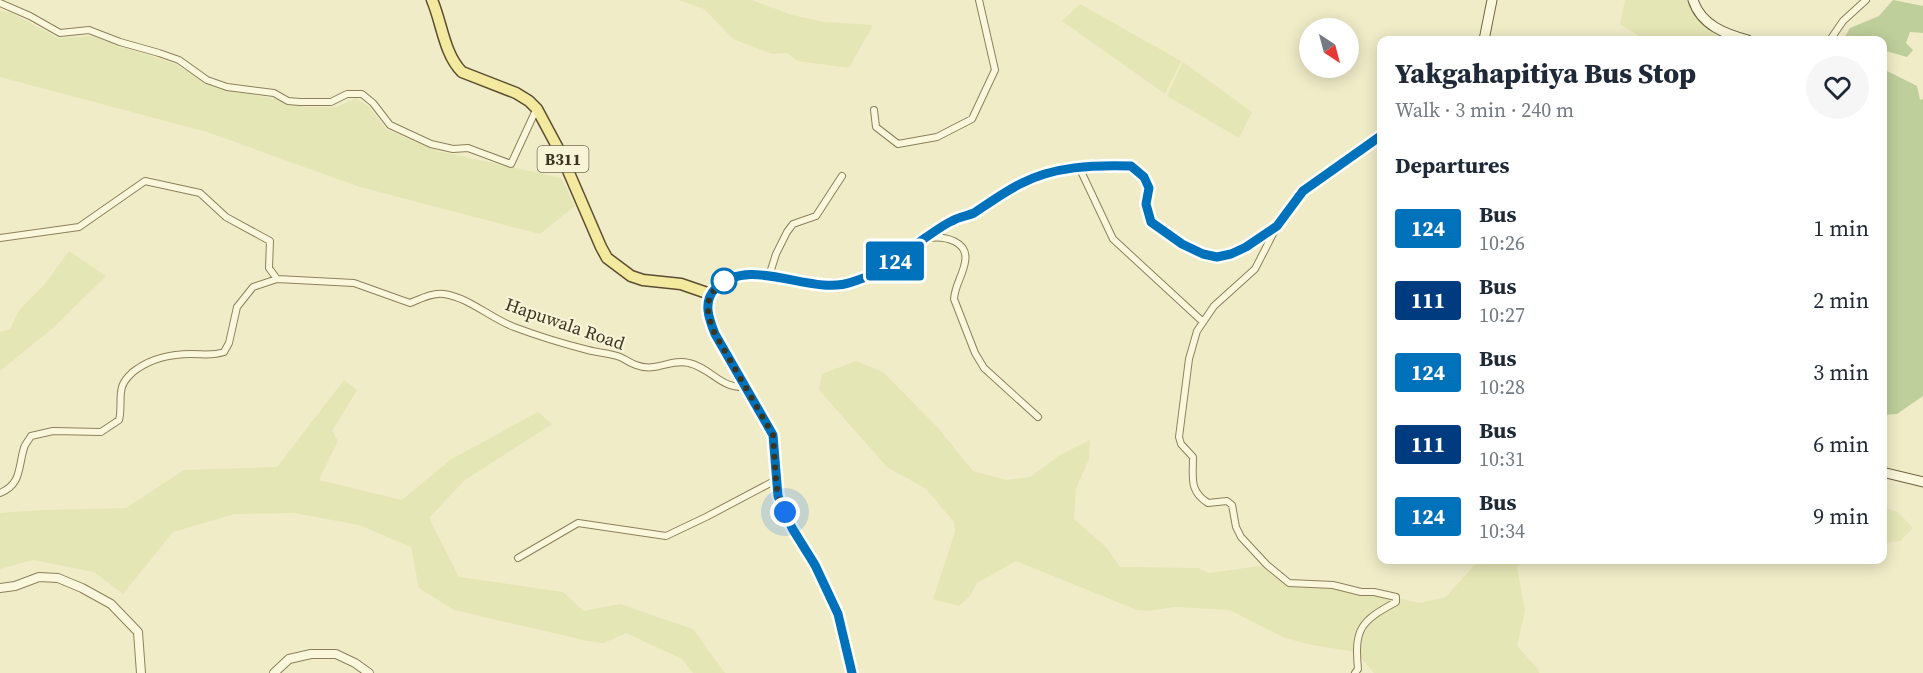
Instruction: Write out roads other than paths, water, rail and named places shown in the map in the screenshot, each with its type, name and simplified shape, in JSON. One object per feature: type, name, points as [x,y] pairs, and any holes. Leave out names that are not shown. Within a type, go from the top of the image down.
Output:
[{"type":"main road","name":"B311","points":[[432,0],[456,66],[462,72],[516,93],[537,109],[560,152],[601,247],[608,258],[631,276],[681,284],[710,294]]},
{"type":"main road","points":[[1485,36],[1492,0]]},
{"type":"main road","points":[[1693,0],[1710,25],[1733,36]]},
{"type":"main road","points":[[710,294],[721,284],[743,274],[824,285],[850,284],[888,267],[924,238],[951,221],[971,214],[1019,184],[1035,177],[1097,165],[1136,168],[1144,177],[1149,188],[1146,204],[1151,222],[1182,244],[1203,254],[1217,257],[1231,254],[1246,247],[1277,226],[1303,191],[1377,139]]},
{"type":"main road","points":[[1887,473],[1923,482]]},
{"type":"street","points":[[874,110],[876,127],[898,144],[937,136],[972,119],[995,70],[979,0]]},
{"type":"street","points":[[1833,36],[1843,21],[1866,0]]},
{"type":"street","points":[[0,3],[60,33],[89,30],[179,60],[207,80],[226,87],[274,93],[288,101],[300,102],[331,102],[347,94],[362,94],[373,103],[390,125],[431,144],[453,149],[468,148],[512,164],[537,109]]},
{"type":"street","points":[[1078,167],[1113,239],[1202,321]]},
{"type":"street","points":[[770,276],[776,254],[787,232],[793,224],[816,216],[842,176]]},
{"type":"street","points":[[0,238],[79,227],[145,181],[200,193],[226,218],[270,241],[269,268],[277,279]]},
{"type":"street","points":[[1277,226],[1255,269],[1214,306],[1197,331],[1189,359],[1179,437],[1181,444],[1193,457],[1193,485],[1199,497],[1208,503],[1227,501],[1232,505],[1236,527],[1241,537],[1267,565],[1290,583],[1333,585],[1395,597],[1396,602],[1377,612],[1362,626],[1358,634],[1356,651],[1358,669],[1355,673]]},
{"type":"street","points":[[924,238],[940,236],[951,238],[962,248],[966,261],[954,291],[954,298],[975,353],[984,368],[1038,417]]},
{"type":"street","name":"Hapuwala Road","points":[[0,493],[9,489],[20,471],[24,447],[32,436],[54,431],[101,432],[119,420],[122,410],[122,386],[132,372],[147,362],[166,356],[214,355],[224,352],[229,343],[237,306],[253,287],[277,279],[354,284],[410,303],[441,293],[459,297],[512,326],[590,351],[619,357],[637,366],[653,369],[682,361],[710,372],[721,382],[734,388],[746,387]]},
{"type":"street","points":[[710,294],[708,308],[710,322],[773,435],[778,496],[792,528],[815,565],[838,614],[852,673]]},
{"type":"street","points":[[518,558],[578,523],[666,536],[776,480]]},
{"type":"street","points":[[0,588],[15,586],[39,577],[58,578],[111,604],[138,632],[141,673]]},
{"type":"street","points":[[274,673],[289,660],[311,654],[336,654],[369,673]]}]
